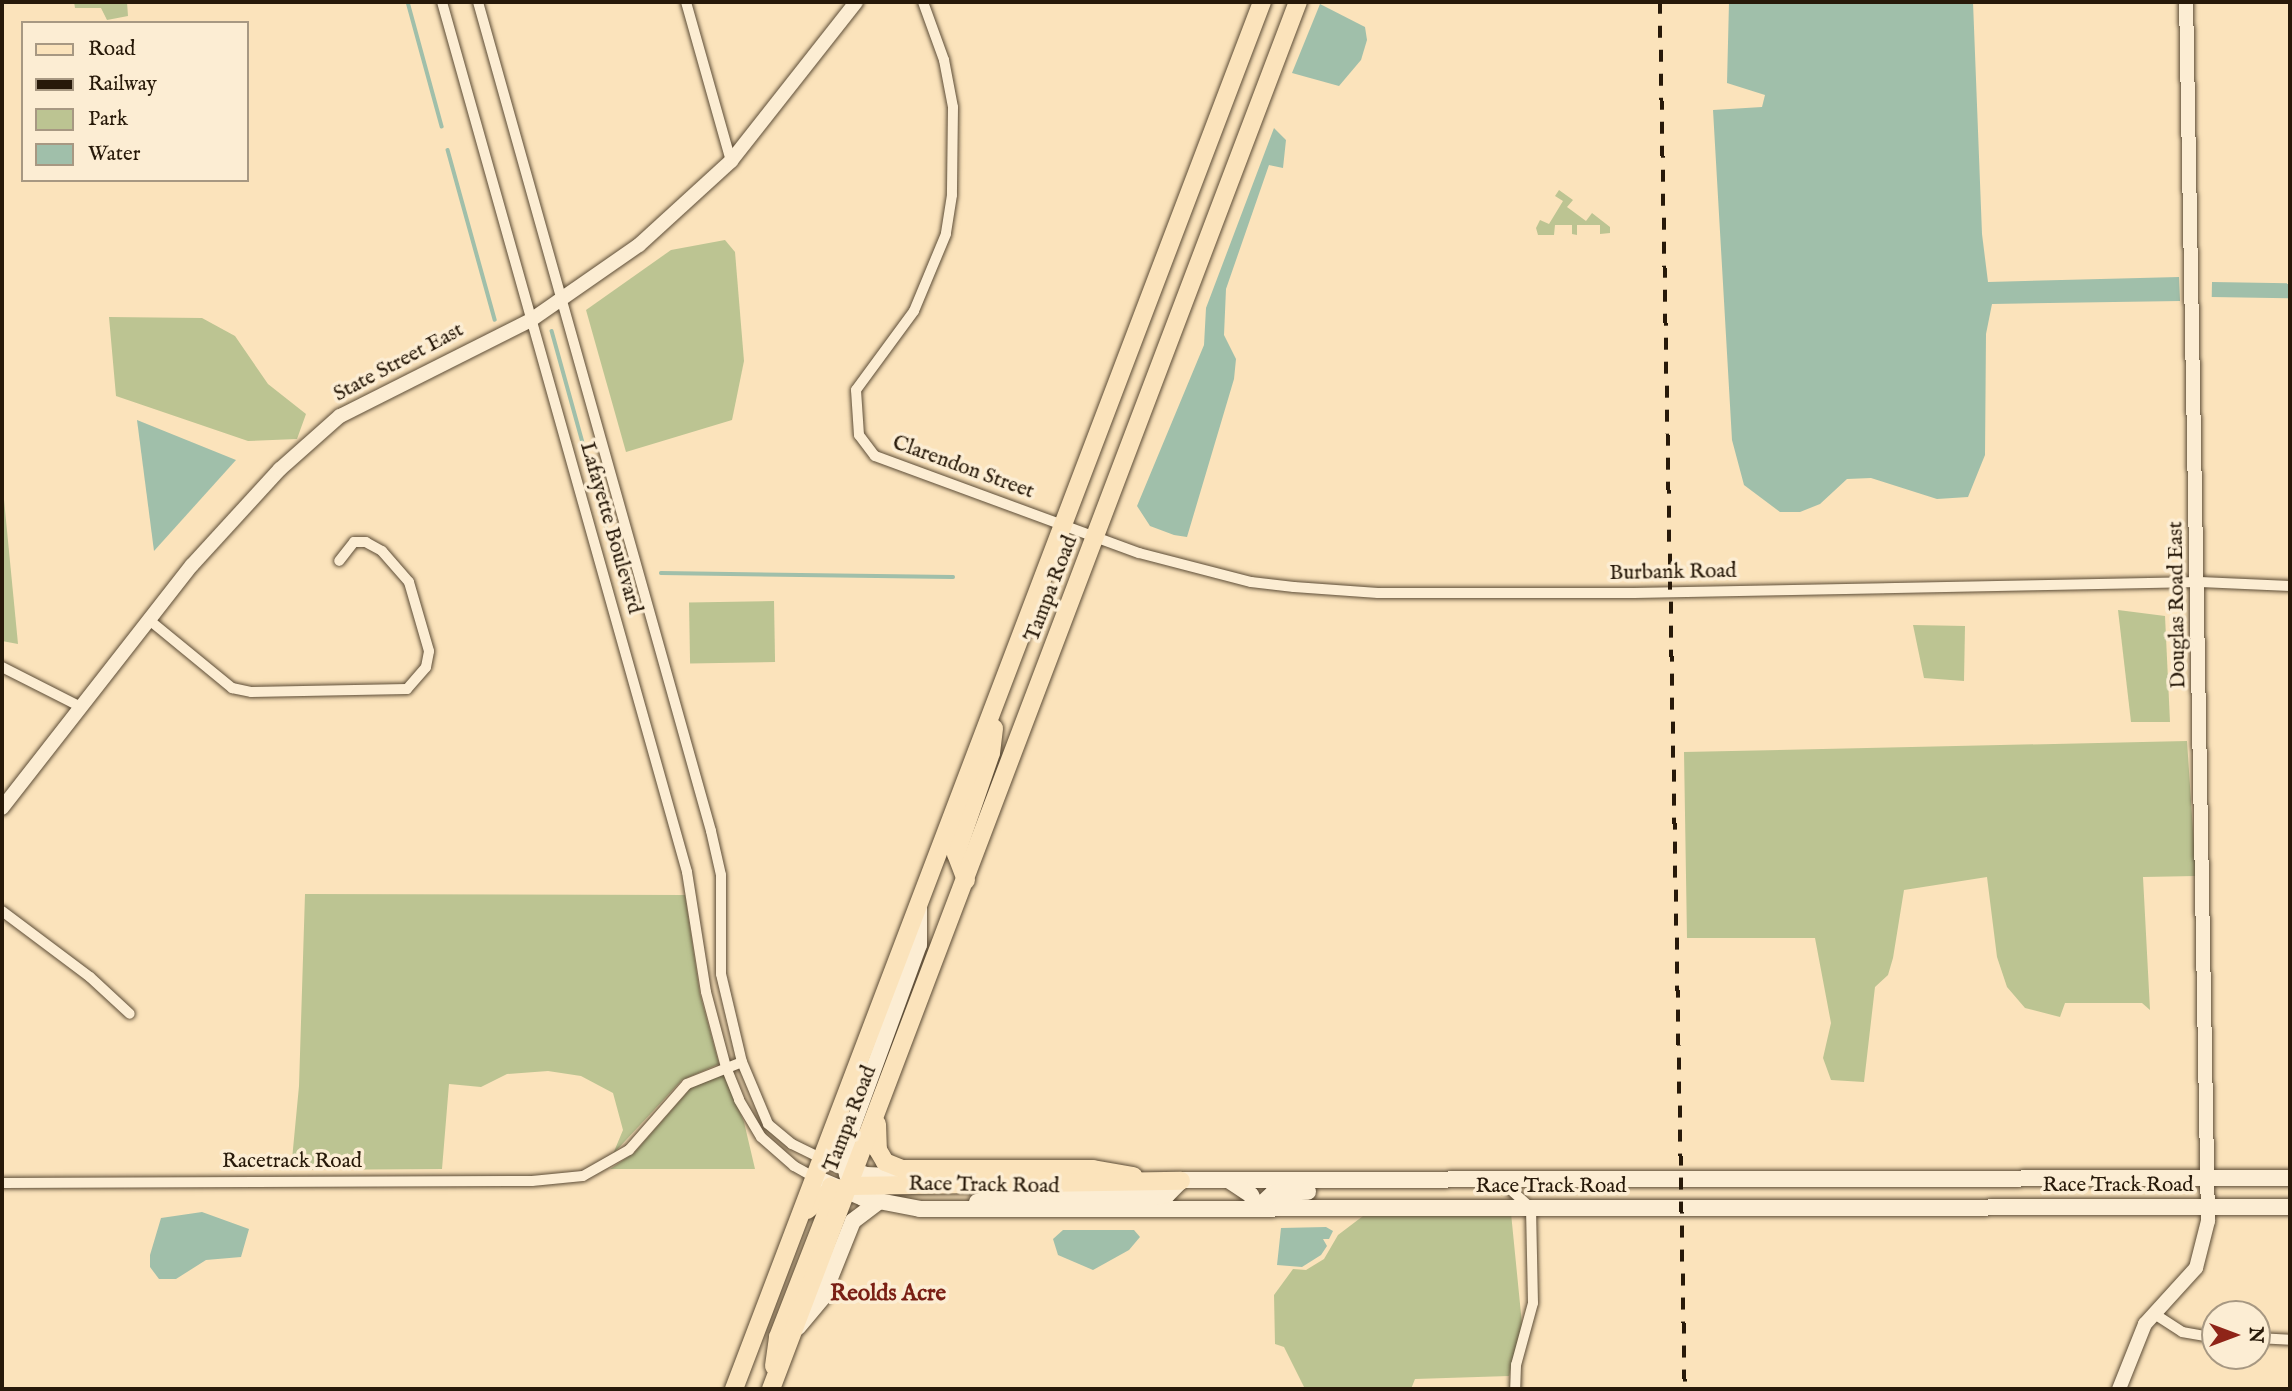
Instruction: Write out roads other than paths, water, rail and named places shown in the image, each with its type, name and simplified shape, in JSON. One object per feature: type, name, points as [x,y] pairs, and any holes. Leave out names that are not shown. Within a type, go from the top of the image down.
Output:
[{"type":"main road","name":"Tampa Road","points":[[1262,2],[1066,525],[823,1159],[842,1183],[879,1111],[1298,2]]},
{"type":"main road","points":[[966,880],[956,854],[991,753],[998,700]]},
{"type":"main road","points":[[771,1389],[798,1327],[842,1183],[849,1136],[919,945],[919,904]]},
{"type":"main road","points":[[879,1111],[878,1150],[892,1167],[1093,1168],[1133,1176]]},
{"type":"main road","name":"Race Track Road","points":[[842,1183],[886,1177],[1133,1176],[1181,1181],[2290,1178]]},
{"type":"main road","points":[[734,1389],[802,1214],[842,1183],[1181,1181]]},
{"type":"main road","points":[[1181,1181],[1190,1196],[1214,1208]]},
{"type":"main road","points":[[953,1209],[996,1197],[1157,1197],[1167,1195],[1181,1181]]},
{"type":"main road","points":[[1229,1181],[1251,1195],[1257,1208],[1267,1196],[1282,1192],[1395,1190],[1420,1181]]},
{"type":"main road","points":[[1444,1181],[1462,1208]]},
{"type":"main road","points":[[771,1389],[779,1337],[842,1183]]},
{"type":"main road","name":"Race Track Road","points":[[842,1183],[877,1202],[953,1209],[2290,1207]]},
{"type":"main road","points":[[798,1327],[822,1298],[853,1221],[877,1202]]},
{"type":"street","name":"Lafayette Boulevard","points":[[442,2],[687,872],[706,992],[726,1067],[761,1137],[794,1166],[842,1183]]},
{"type":"street","name":"Lafayette Boulevard","points":[[478,2],[712,831],[721,875],[721,974],[742,1062],[768,1124],[792,1144],[823,1159]]},
{"type":"street","points":[[686,2],[732,161]]},
{"type":"street","name":"State Street East","points":[[2,808],[148,620],[280,469],[340,416],[531,320],[562,302],[639,244],[732,161],[856,2]]},
{"type":"street","name":"Clarendon Street","points":[[923,2],[944,60],[953,107],[950,208],[946,234],[914,311],[858,384],[859,435],[875,456],[1066,525]]},
{"type":"street","name":"Douglas Road East","points":[[2119,1389],[2131,1350],[2153,1313],[2196,1268],[2206,1242],[2209,1207],[2200,582],[2186,2]]},
{"type":"street","name":"Burbank Road","points":[[1066,525],[1095,538],[1251,582],[1378,593],[1634,593],[2200,582],[2290,586]]},
{"type":"street","points":[[148,620],[232,688],[251,692],[407,689],[426,667],[429,651],[409,582],[382,551],[366,542],[354,542],[339,561]]},
{"type":"street","points":[[2,667],[79,706]]},
{"type":"street","points":[[2,911],[90,976],[130,1014]]},
{"type":"street","points":[[726,1067],[742,1062]]},
{"type":"street","name":"Racetrack Road","points":[[2,1183],[532,1181],[583,1176],[629,1150],[687,1084],[726,1067]]},
{"type":"street","points":[[1499,1180],[1531,1208],[1533,1303],[1516,1365],[1515,1389]]},
{"type":"street","points":[[2153,1313],[2182,1332],[2201,1335]]},
{"type":"street","points":[[2271,1339],[2290,1340]]},
{"type":"water","points":[[1729,2],[1973,2],[1982,234],[1988,282],[2179,277],[2180,301],[1992,304],[1986,334],[1985,455],[1968,497],[1937,499],[1871,478],[1847,479],[1820,504],[1800,512],[1780,512],[1744,485],[1732,440],[1713,110],[1762,107],[1765,95],[1727,83]]},
{"type":"water","points":[[1320,4],[1365,27],[1367,40],[1361,60],[1339,86],[1292,73]]},
{"type":"water","points":[[1274,128],[1286,140],[1283,168],[1269,165],[1226,289],[1224,335],[1236,359],[1234,379],[1187,537],[1174,535],[1150,526],[1137,506],[1204,345],[1206,308]]},
{"type":"water","points":[[2212,282],[2290,283],[2290,298],[2212,297]]},
{"type":"water","points":[[137,420],[236,460],[154,551]]},
{"type":"water","points":[[202,1212],[249,1229],[241,1257],[206,1260],[176,1279],[159,1279],[150,1267],[150,1255],[161,1218]]},
{"type":"water","points":[[1326,1227],[1333,1231],[1329,1239],[1323,1239],[1327,1246],[1321,1255],[1302,1267],[1277,1265],[1281,1228]]},
{"type":"water","points":[[1063,1230],[1134,1230],[1140,1237],[1129,1250],[1093,1270],[1058,1255],[1053,1239]]},
{"type":"waterway","points":[[408,2],[442,126]]},
{"type":"waterway","points":[[448,150],[495,320]]},
{"type":"waterway","points":[[552,331],[619,572],[629,573]]},
{"type":"waterway","points":[[661,573],[953,577]]},
{"type":"railway","points":[[1660,2],[1685,1389]]},
{"type":"district","name":"Reolds Acre","points":[[888,1294]]}]
